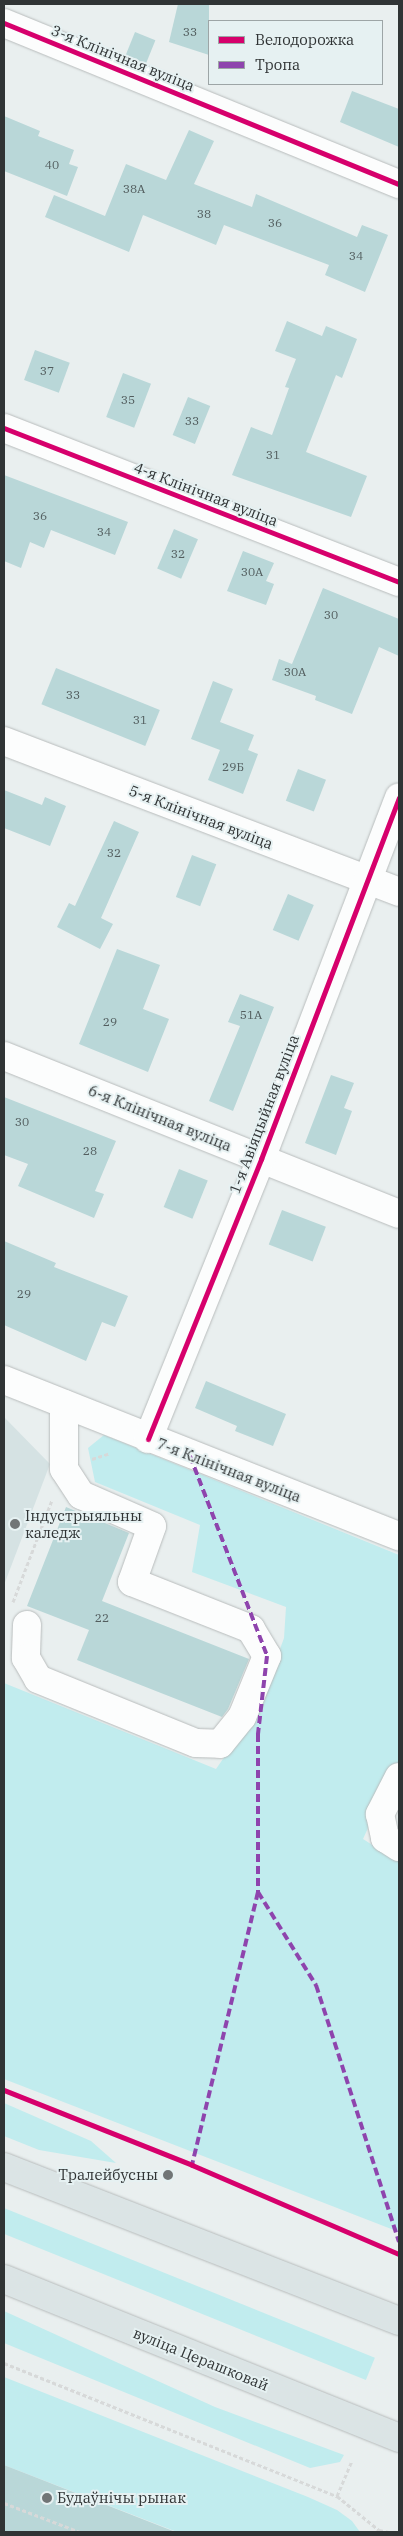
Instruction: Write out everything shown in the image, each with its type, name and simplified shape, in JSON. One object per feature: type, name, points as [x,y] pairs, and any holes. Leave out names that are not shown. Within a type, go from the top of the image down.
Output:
[{"type":"main road","points":[[4,2167],[399,2321]]},
{"type":"main road","name":"вуліца Церашковай","points":[[4,2279],[399,2438]]},
{"type":"street","name":"3-я Клінічная вуліца","points":[[4,23],[399,184]]},
{"type":"street","name":"4-я Клінічная вуліца","points":[[4,428],[399,582]]},
{"type":"street","name":"5-я Клінічная вуліца","points":[[4,741],[399,892]]},
{"type":"street","name":"1-я Авіяцыйная вуліца","points":[[148,1439],[261,1159],[399,798]]},
{"type":"street","name":"6-я Клінічная вуліца","points":[[4,1056],[399,1214]]},
{"type":"street","name":"7-я Клінічная вуліца","points":[[4,1380],[148,1439],[399,1536]]},
{"type":"street","points":[[27,1625],[26,1658],[38,1679],[196,1744],[220,1744],[242,1717],[267,1656],[251,1629],[132,1582],[152,1526],[81,1495],[64,1469],[64,1404]]},
{"type":"street","points":[[399,1777],[380,1814],[385,1838],[399,1847]]},
{"type":"path","points":[[4,2090],[192,2165],[399,2254]]},
{"type":"path","points":[[4,2363],[337,2496],[379,2531],[389,2532]]},
{"type":"path","points":[[337,2496],[352,2461]]},
{"type":"path","points":[[4,2503],[80,2532]]},
{"type":"shaded area","name":"Індустрыяльны каледж","points":[[4,1417],[50,1464],[4,1585]]},
{"type":"shaded area","points":[[104,1435],[399,1555],[399,1760],[363,1839],[399,1862],[399,2232],[4,2079],[4,1683],[216,1769],[259,1707],[284,1638],[286,1607],[192,1572],[200,1525],[95,1482],[88,1448]]},
{"type":"shaded area","points":[[4,2103],[91,2141],[116,2163],[39,2150],[4,2136]]},
{"type":"shaded area","points":[[4,2208],[375,2358],[366,2380],[4,2234]]},
{"type":"shaded area","points":[[4,2311],[215,2407],[344,2455],[340,2462],[310,2468],[4,2343]]},
{"type":"shaded area","points":[[4,2377],[308,2497],[337,2510],[352,2521],[360,2532],[177,2532],[4,2465]]},
{"type":"building","points":[[178,4],[209,4],[208,55],[169,42]]},
{"type":"building","points":[[135,32],[155,40],[146,63],[126,55]]},
{"type":"building","points":[[352,91],[399,109],[399,147],[340,122]]},
{"type":"building","points":[[4,116],[40,131],[38,136],[74,150],[69,164],[78,167],[67,196],[4,171]]},
{"type":"building","points":[[189,130],[214,141],[194,184],[252,207],[256,194],[357,237],[362,225],[388,235],[365,292],[325,275],[329,265],[224,225],[216,245],[143,215],[129,252],[45,217],[54,195],[105,216],[126,164],[166,180]]},
{"type":"building","points":[[287,321],[322,336],[326,326],[357,339],[342,378],[336,375],[306,452],[367,476],[351,517],[232,475],[251,427],[272,435],[289,388],[285,387],[296,359],[275,351]]},
{"type":"building","points":[[35,350],[70,363],[59,393],[24,380]]},
{"type":"building","points":[[123,373],[151,384],[134,428],[106,417]]},
{"type":"building","points":[[188,397],[210,406],[195,444],[173,435]]},
{"type":"building","points":[[4,475],[128,522],[115,555],[51,530],[44,548],[30,542],[21,568],[4,561]]},
{"type":"building","points":[[174,529],[198,539],[181,579],[157,569]]},
{"type":"building","points":[[243,551],[274,563],[266,581],[274,584],[266,605],[227,591]]},
{"type":"building","points":[[323,588],[399,619],[399,656],[379,647],[352,714],[315,700],[316,696],[272,680],[279,659],[292,664]]},
{"type":"building","points":[[56,668],[160,710],[145,746],[41,704]]},
{"type":"building","points":[[213,681],[233,689],[220,722],[254,735],[248,750],[258,754],[243,794],[208,780],[220,750],[191,739]]},
{"type":"building","points":[[298,769],[326,780],[314,811],[286,801]]},
{"type":"building","points":[[4,790],[42,805],[45,797],[66,806],[50,846],[4,828]]},
{"type":"building","points":[[114,821],[139,832],[101,918],[113,924],[100,949],[57,927],[69,903],[75,906]]},
{"type":"building","points":[[192,855],[216,864],[200,906],[176,897]]},
{"type":"building","points":[[288,894],[314,905],[299,941],[273,930]]},
{"type":"building","points":[[117,949],[160,965],[143,1009],[169,1019],[148,1072],[79,1044]]},
{"type":"building","points":[[240,994],[274,1007],[233,1111],[209,1101],[240,1026],[228,1022]]},
{"type":"building","points":[[331,1075],[354,1083],[344,1108],[352,1111],[336,1155],[305,1143]]},
{"type":"building","points":[[4,1097],[116,1141],[95,1191],[104,1194],[94,1218],[18,1186],[28,1164],[4,1155]]},
{"type":"building","points":[[179,1169],[208,1181],[192,1219],[164,1207]]},
{"type":"building","points":[[282,1210],[326,1227],[313,1261],[269,1245]]},
{"type":"building","points":[[4,1241],[56,1263],[54,1267],[128,1296],[115,1327],[102,1322],[86,1361],[4,1325]]},
{"type":"building","points":[[206,1381],[286,1414],[273,1446],[235,1431],[237,1426],[195,1408]]},
{"type":"building","points":[[66,1507],[129,1533],[102,1601],[249,1659],[228,1709],[222,1717],[77,1660],[89,1630],[27,1606]]},
{"type":"building","name":"Будаўнічы рынак","points":[[4,2465],[173,2531],[173,2532],[4,2532]]},
{"type":"marked path","points":[[190,1456],[267,1656],[258,1734],[258,1892],[192,2165]]},
{"type":"marked path","points":[[258,1892],[316,1985],[399,2242]]},
{"type":"cycle path","points":[[4,23],[399,184]]},
{"type":"cycle path","points":[[4,428],[399,582]]},
{"type":"cycle path","points":[[148,1439],[261,1159],[399,797]]},
{"type":"cycle path","points":[[4,2090],[192,2165],[399,2254]]},
{"type":"place","name":"Індустрыяльны каледж","points":[[15,1524]]},
{"type":"place","name":"Тралейбусны","points":[[168,2175]]},
{"type":"place","name":"Будаўнічы рынак","points":[[47,2498]]}]
